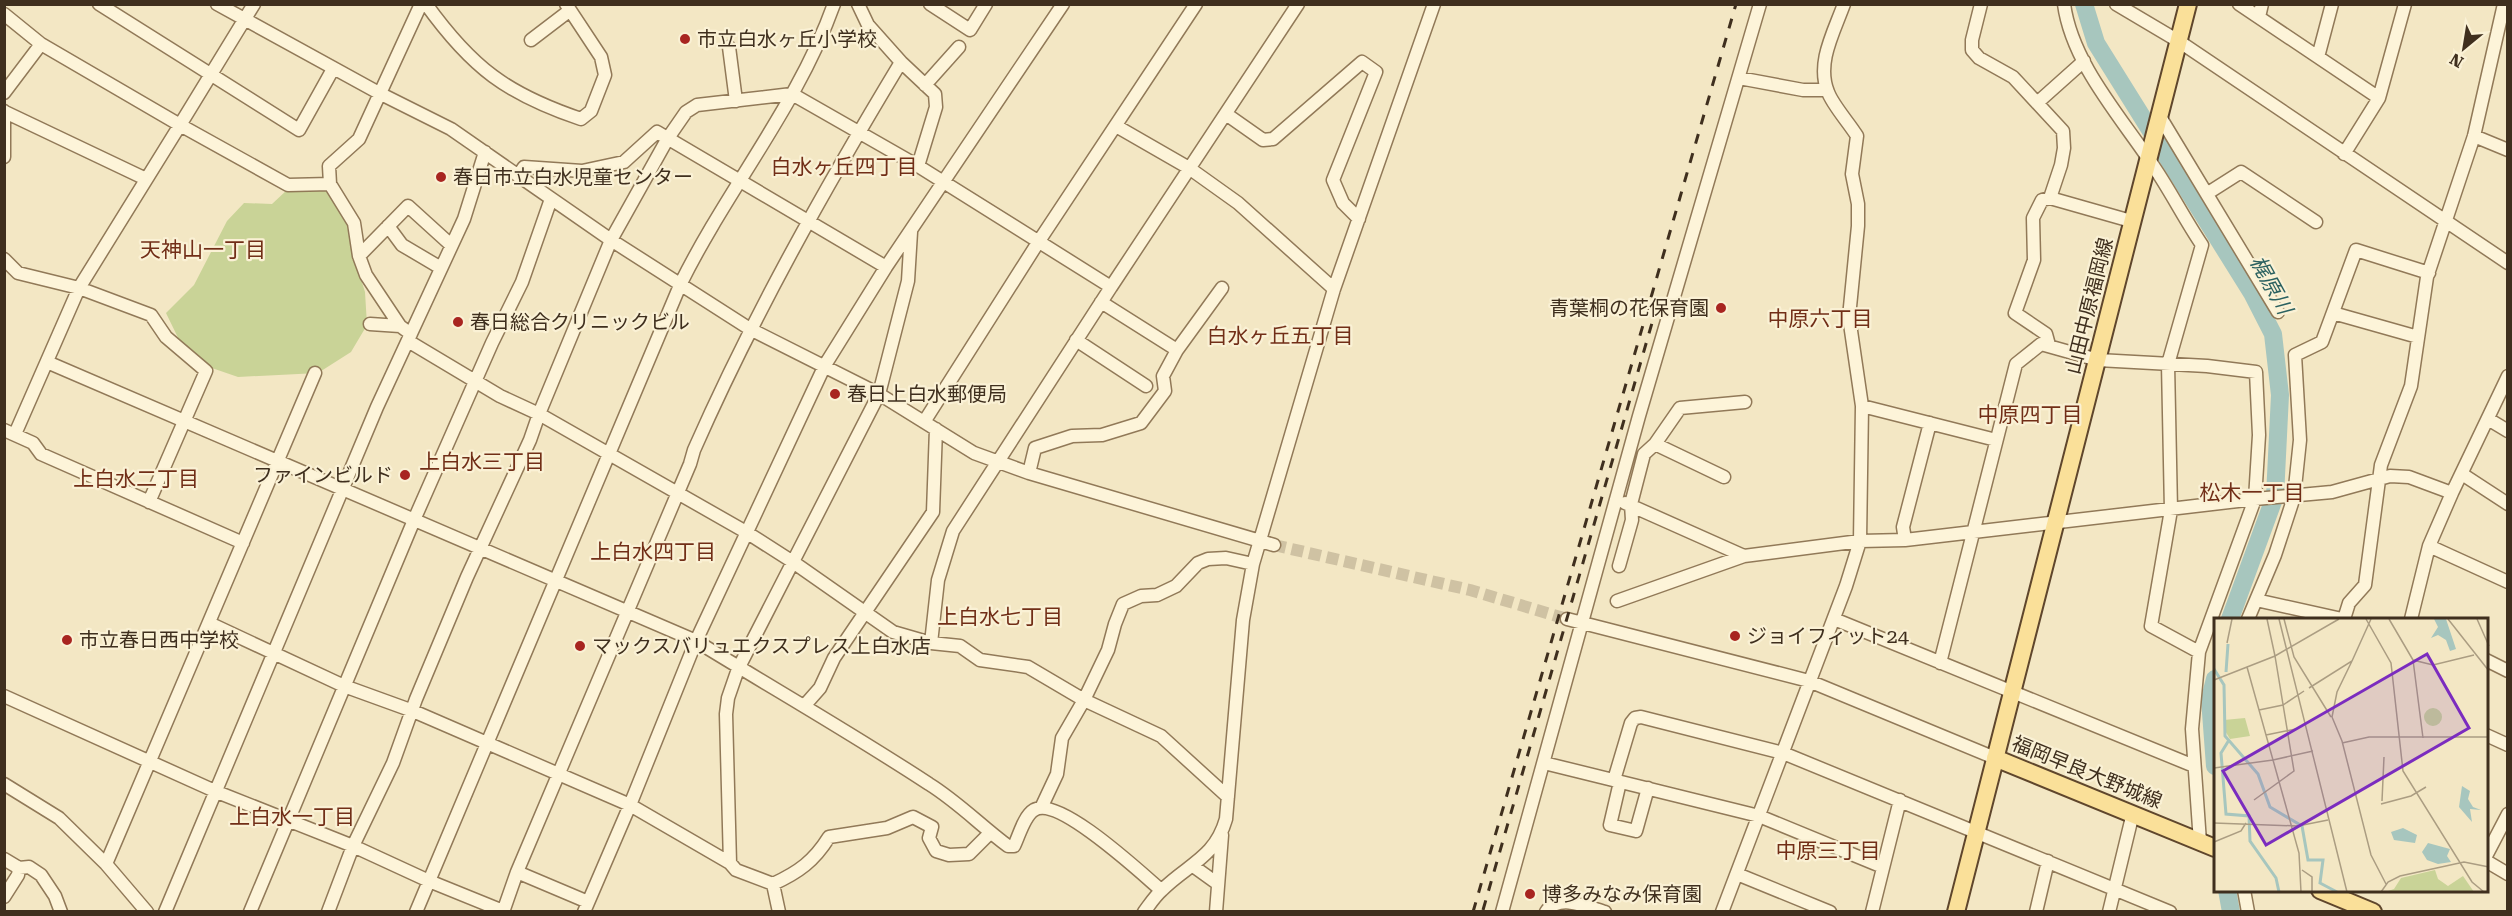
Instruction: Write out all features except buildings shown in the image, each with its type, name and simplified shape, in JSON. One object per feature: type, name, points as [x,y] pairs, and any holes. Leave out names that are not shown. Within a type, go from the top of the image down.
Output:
[{"type":"main road","name":"山田中原福岡線","points":[[1995,758],[2188,4]]},
{"type":"main road","name":"福岡早良大野城線","points":[[1956,912],[1995,758],[2208,845]]},
{"type":"main road","points":[[2326,892],[2346,895],[2373,912]]},
{"type":"street","points":[[99,4],[299,130],[333,69]]},
{"type":"street","points":[[217,4],[333,69],[452,129],[551,200],[750,329],[879,394],[974,453],[1029,473],[1274,545]]},
{"type":"street","points":[[243,543],[40,454],[33,443],[10,432],[47,362],[79,288],[210,75],[246,21],[254,4]]},
{"type":"street","points":[[421,4],[358,139],[329,166],[330,184],[354,223],[359,256],[366,275],[409,338],[500,396],[539,414],[746,532],[893,632],[931,643],[960,646],[980,660],[1028,667],[1084,700],[1161,736],[1228,797]]},
{"type":"street","points":[[426,4],[450,37],[474,62],[511,89],[542,106],[581,119],[591,111],[605,75],[602,57],[568,8],[531,40]]},
{"type":"street","points":[[416,912],[681,283],[694,256],[813,56],[834,4]]},
{"type":"street","points":[[858,4],[868,25],[934,94],[936,107],[918,166]]},
{"type":"street","points":[[930,4],[970,30],[986,4]]},
{"type":"street","points":[[517,872],[586,907],[696,641],[825,365],[911,229],[945,183],[1063,4]]},
{"type":"street","points":[[924,422],[1039,241],[1196,4]]},
{"type":"street","points":[[931,643],[938,580],[953,531],[1298,4]]},
{"type":"street","points":[[1216,912],[1243,620],[1253,564],[1334,290],[1434,4]]},
{"type":"street","points":[[1502,912],[1639,416],[1760,4]]},
{"type":"street","points":[[1722,912],[1834,619],[1860,541],[1862,406],[1849,317],[1858,226],[1858,204],[1852,174],[1857,136],[1827,90],[1824,74],[1826,52],[1844,4]]},
{"type":"street","points":[[1981,4],[1972,40],[1972,50],[1979,58],[2013,77],[2063,130],[2064,148],[2061,165],[2050,198]]},
{"type":"street","points":[[2064,4],[2072,35],[2098,88],[2149,152],[2202,245],[2168,364],[2171,510],[2151,626],[2199,652]]},
{"type":"street","points":[[2116,4],[2180,42],[2508,263]]},
{"type":"street","points":[[2239,4],[2260,11],[2318,57],[2379,98]]},
{"type":"street","points":[[2318,57],[2331,4]]},
{"type":"street","points":[[2344,154],[2379,98],[2404,4]]},
{"type":"street","points":[[2343,618],[2349,603],[2365,585],[2385,452],[2411,386],[2429,273],[2475,136],[2504,4]]},
{"type":"street","points":[[4,14],[41,44],[180,125],[288,184],[330,184]]},
{"type":"street","points":[[4,93],[41,44]]},
{"type":"street","points":[[729,47],[736,100]]},
{"type":"street","points":[[925,85],[958,47]]},
{"type":"street","points":[[2037,103],[2084,61]]},
{"type":"street","points":[[6,699],[150,760],[217,792],[353,846],[429,881],[503,911],[517,872],[698,441],[750,329],[808,221],[901,62]]},
{"type":"street","points":[[1226,114],[1263,140],[1274,139],[1362,62],[1376,72],[1333,180],[1343,203],[1359,219]]},
{"type":"street","points":[[1739,78],[1803,90],[1827,90]]},
{"type":"street","points":[[328,912],[353,846],[393,763],[412,711],[481,547],[530,440],[612,240],[668,138],[686,112],[698,105],[792,94],[918,166],[1111,287]]},
{"type":"street","points":[[4,157],[5,112],[146,179]]},
{"type":"street","points":[[2158,118],[2208,193],[2278,312]]},
{"type":"street","points":[[1116,126],[1189,168],[1238,203],[1334,290]]},
{"type":"street","points":[[518,176],[524,167],[582,171],[624,162],[657,132],[886,267]]},
{"type":"street","points":[[2475,136],[2508,150]]},
{"type":"street","points":[[165,912],[342,490],[464,219],[485,152]]},
{"type":"street","points":[[2208,193],[2241,172],[2316,222]]},
{"type":"street","points":[[2049,345],[2046,334],[2015,313],[2034,260],[2033,218],[2042,200],[2050,198],[2131,221]]},
{"type":"street","points":[[250,912],[414,520],[522,282],[551,200]]},
{"type":"street","points":[[359,256],[408,206],[451,245]]},
{"type":"street","points":[[388,226],[402,245],[441,268]]},
{"type":"street","points":[[730,863],[726,714],[732,682],[879,394],[908,281],[911,229]]},
{"type":"street","points":[[2248,618],[2286,524],[2294,497],[2300,440],[2295,355],[2322,342],[2356,250],[2429,273]]},
{"type":"street","points":[[4,259],[18,273],[79,288],[151,315],[166,337],[206,371],[149,502]]},
{"type":"street","points":[[1029,473],[1035,448],[1072,436],[1102,435],[1141,423],[1164,391],[1163,376],[1177,350],[1222,288]]},
{"type":"street","points":[[1101,302],[1177,350]]},
{"type":"street","points":[[2333,313],[2418,337]]},
{"type":"street","points":[[370,324],[400,326]]},
{"type":"street","points":[[1076,340],[1146,386]]},
{"type":"street","points":[[1940,663],[2016,364],[2041,344],[2098,360],[2256,372],[2259,435],[2255,499],[2199,652],[2192,729],[2194,766],[2208,845]]},
{"type":"street","points":[[47,362],[696,641],[778,692],[805,705],[931,785],[1008,846],[1014,846],[1032,811],[1042,806],[1057,774],[1062,738],[1084,700],[1108,650],[1123,604],[1141,596],[1157,595],[1176,586],[1198,563],[1208,559],[1226,558],[1253,564]]},
{"type":"street","points":[[106,864],[315,373]]},
{"type":"street","points":[[2411,618],[2429,546],[2508,376]]},
{"type":"street","points":[[1619,566],[1632,520],[1631,504],[1644,454],[1655,444],[1680,408],[1745,402]]},
{"type":"street","points":[[1862,406],[1996,440]]},
{"type":"street","points":[[2488,419],[2508,431]]},
{"type":"street","points":[[1905,540],[1903,527],[1930,423]]},
{"type":"street","points":[[805,705],[820,688],[834,658],[933,512],[936,429]]},
{"type":"street","points":[[1655,444],[1724,477]]},
{"type":"street","points":[[2462,474],[2508,504]]},
{"type":"street","points":[[1617,601],[1744,556],[1860,541],[1905,540],[2255,499],[2294,497],[2332,492],[2381,477],[2409,477],[2452,494]]},
{"type":"street","points":[[1617,501],[1631,504],[1744,556]]},
{"type":"street","points":[[2429,546],[2508,582]]},
{"type":"street","points":[[2256,600],[2321,617]]},
{"type":"street","points":[[1567,619],[1809,681],[1995,758]]},
{"type":"street","points":[[1834,619],[2194,766]]},
{"type":"street","points":[[208,623],[344,686],[412,711],[630,805],[730,863],[736,870],[773,884],[790,876],[817,856],[829,837],[887,828],[914,817],[932,827],[929,838],[936,851],[949,855],[969,854],[990,833]]},
{"type":"street","points":[[2488,661],[2508,671]]},
{"type":"street","points":[[1648,788],[1636,831],[1610,825],[1630,723],[1635,718],[1641,717],[1783,753],[2170,912]]},
{"type":"street","points":[[2488,735],[2508,745]]},
{"type":"street","points":[[1544,763],[1759,816],[1883,867]]},
{"type":"street","points":[[4,784],[58,819],[106,864],[147,912]]},
{"type":"street","points":[[1872,912],[1900,800]]},
{"type":"street","points":[[1042,806],[1054,809],[1101,839],[1161,890]]},
{"type":"street","points":[[2109,912],[2133,813]]},
{"type":"street","points":[[2488,854],[2508,814]]},
{"type":"street","points":[[1144,912],[1161,890],[1211,850],[1222,833]]},
{"type":"street","points":[[4,859],[19,868],[29,867],[41,875],[61,912]]},
{"type":"street","points":[[2036,912],[2048,861]]},
{"type":"street","points":[[2488,862],[2508,874]]},
{"type":"street","points":[[1193,866],[1218,884]]},
{"type":"street","points":[[4,897],[18,875],[19,868]]},
{"type":"street","points":[[1737,874],[1830,912]]},
{"type":"street","points":[[773,884],[779,912]]},
{"type":"street","points":[[2244,892],[2248,912]]},
{"type":"street","points":[[1546,912],[1549,907],[1559,902],[1605,912]]},
{"type":"street","points":[[1571,903],[1581,912]]},
{"type":"green space","points":[[287,190],[330,190],[346,221],[365,292],[367,325],[351,352],[318,373],[238,377],[209,367],[183,348],[166,313],[194,285],[227,221],[244,203],[272,204]]},
{"type":"waterway","name":"梶原川","points":[[2084,4],[2096,43],[2252,293],[2273,334],[2280,395],[2275,496],[2230,618]]},
{"type":"waterway","name":"梶原川","points":[[2214,683],[2210,699],[2214,753]]},
{"type":"waterway","name":"梶原川","points":[[2227,892],[2231,912]]},
{"type":"tunnel","points":[[1274,545],[1470,590],[1567,619]]},
{"type":"railway","points":[[1473,912],[1736,4]]},
{"type":"railway","points":[[1483,910],[1654,316]]},
{"type":"place","name":"市立白水ヶ丘小学校","points":[[685,39]]},
{"type":"place","name":"春日市立白水児童センター","points":[[441,177]]},
{"type":"place","name":"青葉桐の花保育園","points":[[1721,308]]},
{"type":"place","name":"春日総合クリニックビル","points":[[458,322]]},
{"type":"place","name":"春日上白水郵便局","points":[[835,394]]},
{"type":"place","name":"ファインビルド","points":[[405,475]]},
{"type":"place","name":"ジョイフィット24","points":[[1735,636]]},
{"type":"place","name":"市立春日西中学校","points":[[67,640]]},
{"type":"place","name":"マックスバリュエクスプレス上白水店","points":[[580,646]]},
{"type":"place","name":"博多みなみ保育園","points":[[1530,894]]},
{"type":"district","name":"白水ヶ丘四丁目","points":[[844,167]]},
{"type":"district","name":"天神山一丁目","points":[[203,250]]},
{"type":"district","name":"中原六丁目","points":[[1820,319]]},
{"type":"district","name":"白水ヶ丘五丁目","points":[[1280,336]]},
{"type":"district","name":"中原四丁目","points":[[2030,415]]},
{"type":"district","name":"上白水三丁目","points":[[482,462]]},
{"type":"district","name":"上白水二丁目","points":[[136,479]]},
{"type":"district","name":"松木一丁目","points":[[2252,493]]},
{"type":"district","name":"上白水四丁目","points":[[653,552]]},
{"type":"district","name":"上白水七丁目","points":[[1000,617]]},
{"type":"district","name":"上白水一丁目","points":[[292,817]]},
{"type":"district","name":"中原三丁目","points":[[1828,851]]}]
